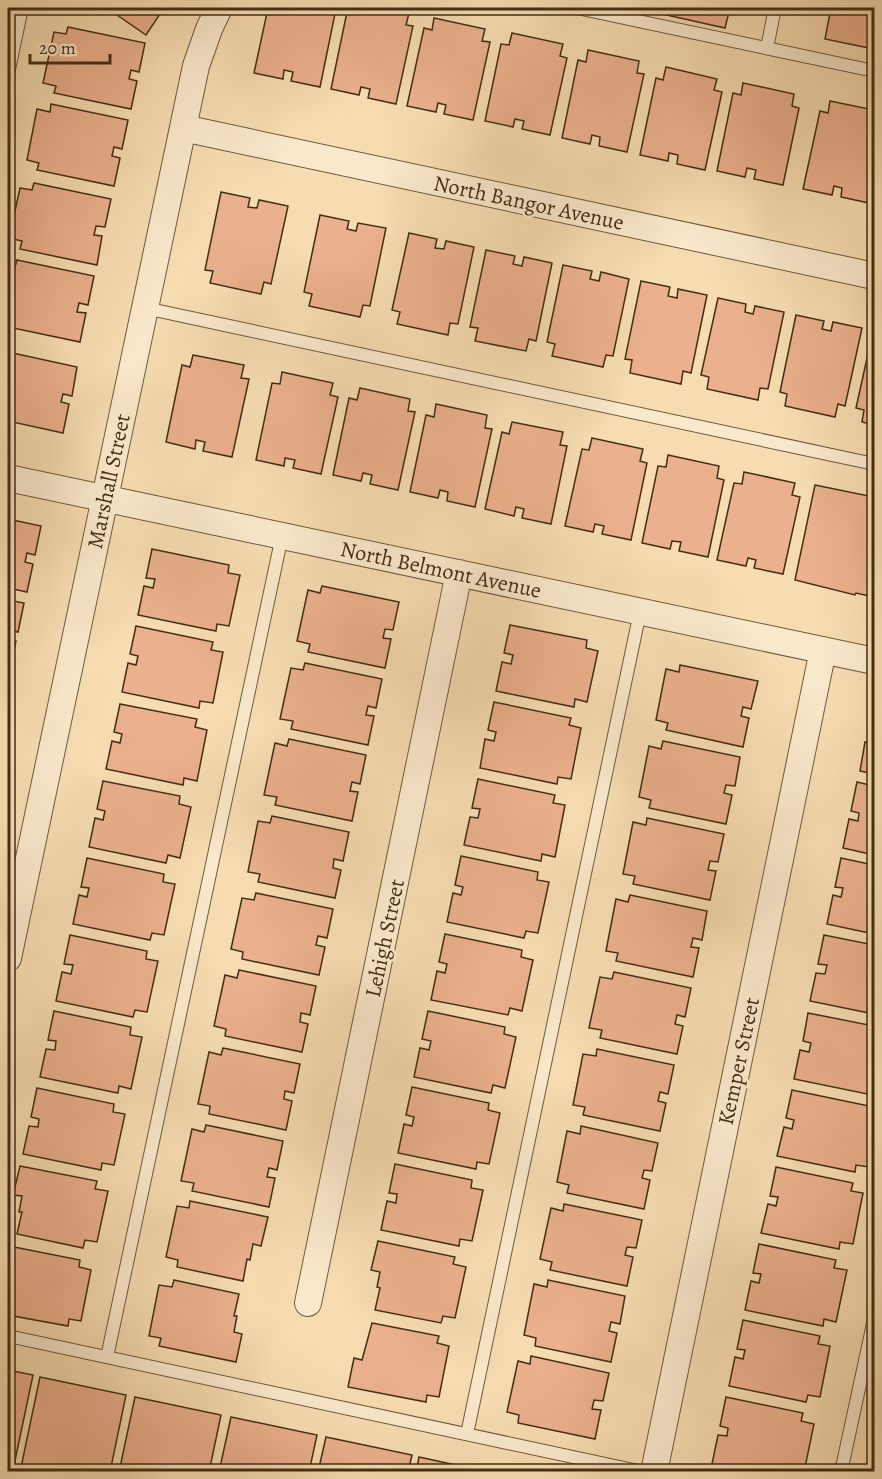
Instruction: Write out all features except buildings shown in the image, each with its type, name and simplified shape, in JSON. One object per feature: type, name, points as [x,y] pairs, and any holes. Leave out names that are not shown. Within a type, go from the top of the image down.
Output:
[{"type":"street","name":"Marshall Street","points":[[8,958],[196,66],[219,8]]},
{"type":"street","name":"North Bangor Avenue","points":[[183,128],[874,276]]},
{"type":"street","name":"North Belmont Avenue","points":[[8,478],[874,661]]},
{"type":"street","name":"Lehigh Street","points":[[309,1303],[459,573]]},
{"type":"street","name":"Kemper Street","points":[[654,1472],[823,650]]},
{"type":"lane","points":[[8,74],[22,8]]},
{"type":"lane","points":[[577,8],[874,70]]},
{"type":"lane","points":[[767,48],[775,8]]},
{"type":"lane","points":[[145,308],[874,464]]},
{"type":"lane","points":[[107,1357],[282,536]]},
{"type":"lane","points":[[467,1434],[640,612]]},
{"type":"lane","points":[[841,1472],[874,1319]]},
{"type":"lane","points":[[8,1336],[643,1472]]}]
